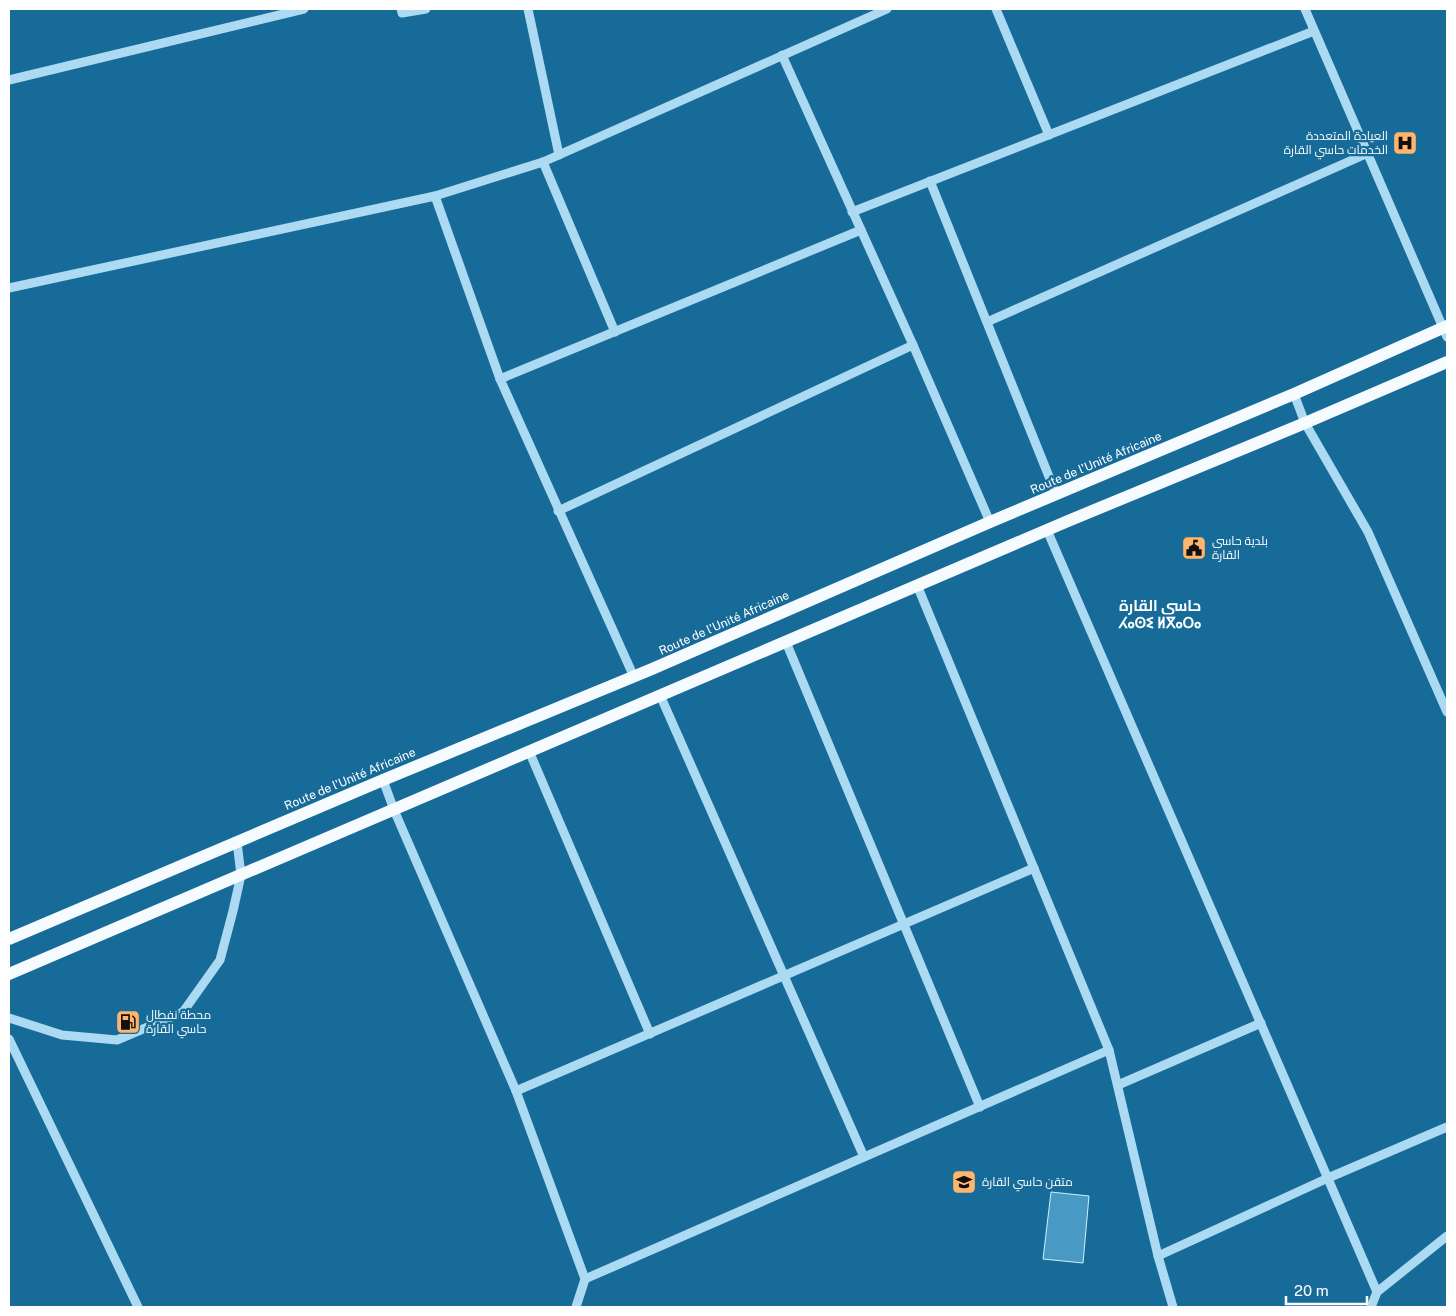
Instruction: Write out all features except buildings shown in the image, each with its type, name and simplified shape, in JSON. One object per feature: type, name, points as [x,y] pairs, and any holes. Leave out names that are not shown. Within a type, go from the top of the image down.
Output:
[{"type":"main road","name":"Route de l'Unité Africaine","points":[[9,939],[383,780],[634,677],[990,522],[1446,330]]},
{"type":"main road","points":[[9,974],[917,585],[1447,362]]},
{"type":"street","points":[[9,80],[304,9]]},
{"type":"street","points":[[400,9],[402,13],[426,9]]},
{"type":"street","points":[[528,9],[559,155]]},
{"type":"street","points":[[9,288],[435,196],[543,162],[887,9]]},
{"type":"street","points":[[996,9],[1049,135]]},
{"type":"street","points":[[1305,9],[1446,330]]},
{"type":"street","points":[[852,212],[1314,31]]},
{"type":"street","points":[[782,56],[913,345],[990,522]]},
{"type":"street","points":[[987,322],[1368,153]]},
{"type":"street","points":[[543,162],[615,332]]},
{"type":"street","points":[[930,181],[1056,494]]},
{"type":"street","points":[[435,196],[500,380],[634,677]]},
{"type":"street","points":[[500,380],[861,230]]},
{"type":"street","points":[[558,512],[913,345]]},
{"type":"street","points":[[1294,394],[1305,423],[1368,532],[1447,712]]},
{"type":"street","points":[[1048,530],[1377,1292]]},
{"type":"street","points":[[917,585],[1110,1050],[1158,1256],[1173,1307]]},
{"type":"street","points":[[786,642],[980,1107]]},
{"type":"street","points":[[660,695],[864,1157]]},
{"type":"street","points":[[528,751],[650,1034]]},
{"type":"street","points":[[383,780],[394,810],[516,1091],[585,1279],[576,1307]]},
{"type":"street","points":[[9,1018],[62,1035],[117,1040],[183,1012],[220,960],[234,911],[241,875],[237,842]]},
{"type":"street","points":[[516,1091],[1034,868]]},
{"type":"street","points":[[1118,1085],[1261,1022]]},
{"type":"street","points":[[9,1039],[138,1307]]},
{"type":"street","points":[[585,1279],[1110,1050]]},
{"type":"street","points":[[1158,1256],[1328,1178],[1447,1127]]},
{"type":"street","points":[[1371,1307],[1377,1292],[1447,1236]]},
{"type":"place","name":"العيادة المتعددة الخدمات حاسي القارة","points":[[1405,143]]},
{"type":"place","name":"بلدية حاسي القارة","points":[[1194,548]]},
{"type":"place","name":"محطة نفطال حاسي القارة","points":[[128,1022]]},
{"type":"place","name":"متقن حاسي القارة","points":[[964,1182]]},
{"type":"district","name":"حاسي القارة ⵃⴰⵙⵉ ⵍⴳⴰⵔⴰ","points":[[1160,614]]}]
